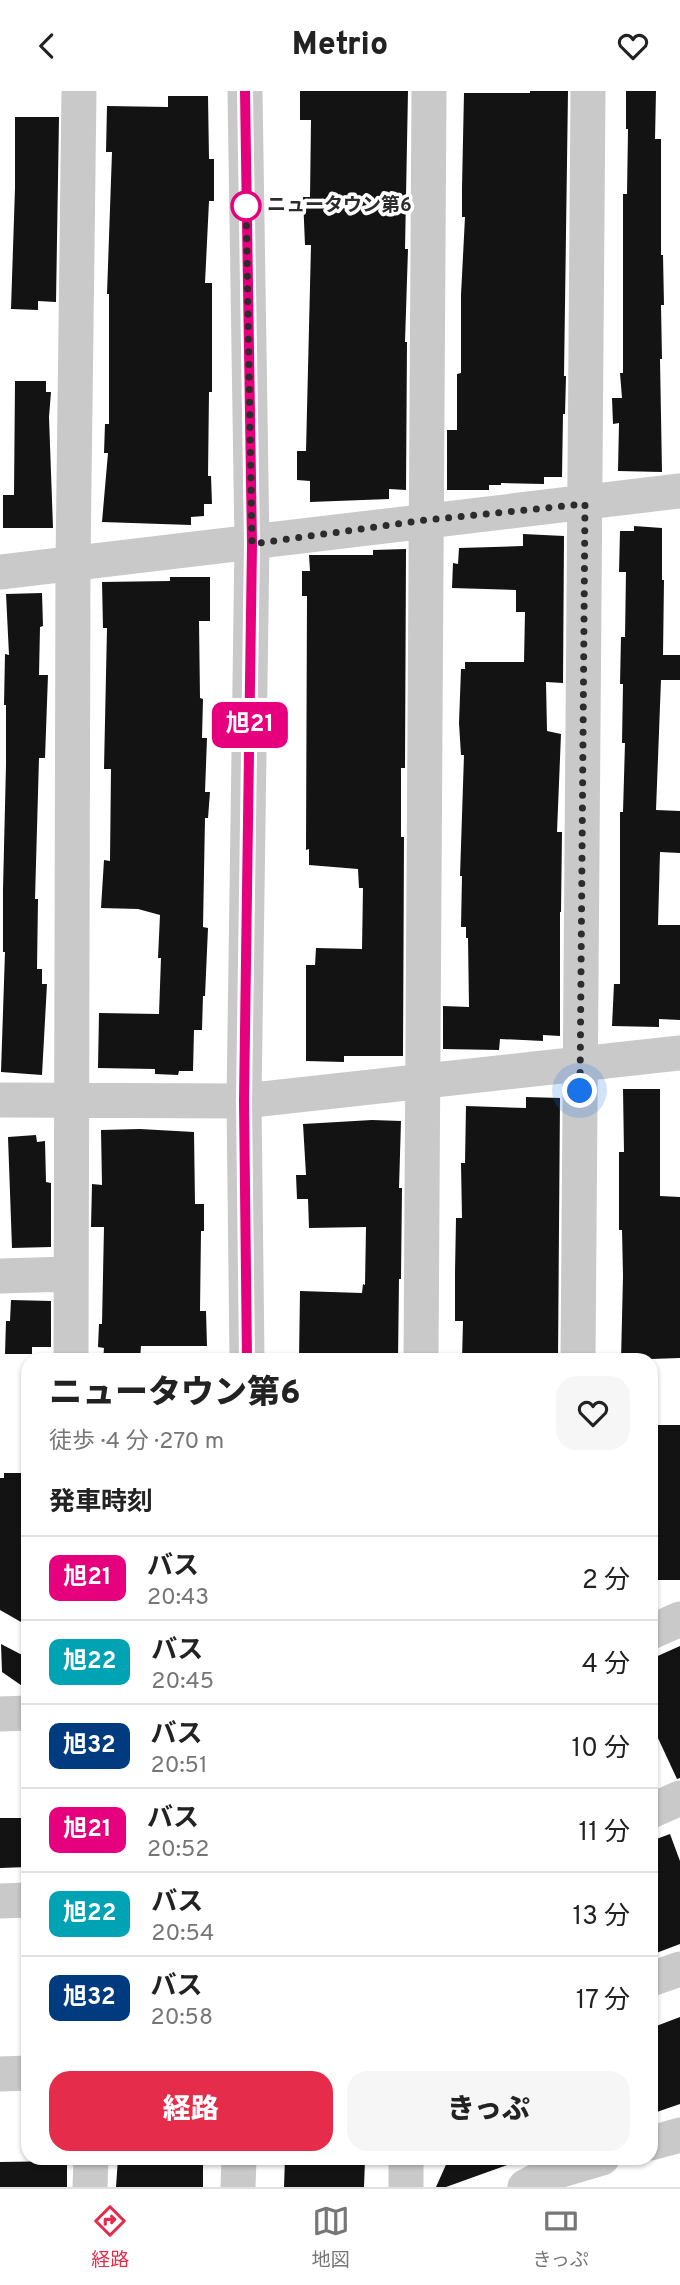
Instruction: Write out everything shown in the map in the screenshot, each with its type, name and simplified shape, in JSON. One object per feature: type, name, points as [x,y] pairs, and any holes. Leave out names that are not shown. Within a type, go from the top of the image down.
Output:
[{"type":"street","points":[[71,1353],[79,91]]},
{"type":"street","points":[[244,91],[252,544],[244,1101],[247,1353]]},
{"type":"street","points":[[421,1353],[429,91]]},
{"type":"street","points":[[578,1353],[588,91]]},
{"type":"street","points":[[0,572],[680,491]]},
{"type":"street","points":[[0,1100],[244,1101],[680,1053]]},
{"type":"street","points":[[0,1276],[71,1274]]},
{"type":"street","points":[[658,1629],[680,1619]]},
{"type":"street","points":[[0,1714],[21,1713]]},
{"type":"street","points":[[658,1808],[680,1798]]},
{"type":"street","points":[[0,1902],[21,1900]]},
{"type":"street","points":[[658,1977],[680,1969]]},
{"type":"street","points":[[0,2074],[21,2073]]},
{"type":"street","points":[[658,2141],[680,2135]]},
{"type":"street","points":[[90,2187],[91,2165]]},
{"type":"street","points":[[238,2187],[239,2165]]},
{"type":"street","points":[[406,2165],[406,2187]]},
{"type":"street","points":[[543,2182],[585,2165]]},
{"type":"building","points":[[300,91],[408,91],[405,249],[408,249],[405,342],[406,490],[389,489],[389,499],[310,502],[310,481],[297,480],[297,451],[306,451],[311,245],[305,245],[303,197],[310,197],[311,120],[300,120]]},
{"type":"building","points":[[568,91],[566,376],[562,477],[544,477],[544,484],[501,483],[489,485],[489,490],[447,490],[447,430],[457,430],[457,374],[461,373],[465,217],[462,217],[464,93]]},
{"type":"building","points":[[626,91],[656,91],[655,139],[661,139],[664,305],[661,305],[660,359],[662,472],[618,471],[619,423],[613,424],[612,398],[622,398],[620,373],[623,373],[623,194],[627,194],[628,129]]},
{"type":"building","points":[[168,96],[208,96],[209,159],[214,159],[214,201],[209,201],[205,283],[212,283],[212,392],[209,392],[208,476],[211,476],[212,504],[204,504],[204,516],[191,517],[191,525],[102,522],[108,453],[104,453],[105,424],[109,424],[107,294],[112,152],[106,152],[107,106],[168,107]]},
{"type":"building","points":[[15,117],[59,117],[56,302],[38,301],[38,310],[11,309]]},
{"type":"building","points":[[15,381],[46,381],[46,392],[51,392],[49,417],[53,528],[3,528],[3,495],[14,495]]},
{"type":"building","points":[[634,526],[662,528],[663,655],[680,655],[680,680],[661,680],[656,810],[680,811],[680,853],[660,852],[658,925],[680,925],[680,1020],[659,1019],[659,1027],[612,1026],[614,984],[620,984],[620,812],[623,812],[625,743],[622,743],[623,684],[620,684],[621,637],[625,637],[626,572],[619,572],[620,531],[634,531]]},
{"type":"building","points":[[523,534],[564,536],[563,683],[546,682],[547,731],[561,734],[557,832],[562,832],[560,1036],[543,1035],[543,1041],[500,1039],[499,1050],[443,1049],[443,1006],[469,1007],[468,938],[466,927],[461,927],[464,755],[461,755],[459,723],[461,669],[465,669],[465,662],[524,662],[525,612],[516,612],[516,590],[452,588],[453,563],[458,564],[459,548],[523,546]]},
{"type":"building","points":[[406,549],[405,768],[401,768],[401,837],[404,837],[403,1056],[344,1056],[344,1062],[306,1061],[306,965],[315,965],[316,948],[362,949],[363,888],[359,888],[358,869],[309,865],[309,849],[306,850],[307,596],[302,596],[302,571],[310,571],[309,555],[373,555],[373,550]]},
{"type":"building","points":[[170,577],[210,577],[210,621],[199,621],[202,738],[207,738],[205,792],[210,792],[208,818],[205,818],[203,927],[208,928],[205,996],[202,1030],[194,1030],[193,1071],[179,1071],[178,1075],[155,1074],[155,1069],[98,1068],[99,1013],[159,1014],[161,958],[158,958],[160,915],[138,909],[101,908],[104,860],[110,861],[111,769],[104,769],[107,628],[103,628],[102,582],[170,581]]},
{"type":"building","points":[[42,593],[43,626],[40,627],[39,675],[48,675],[45,758],[39,758],[35,899],[38,899],[37,969],[42,969],[42,984],[47,984],[42,1075],[1,1072],[5,952],[5,654],[9,655],[6,594]]},
{"type":"building","points":[[623,1089],[660,1089],[660,1196],[680,1197],[680,1358],[658,1359],[658,1353],[621,1353],[623,1276],[622,1230],[619,1230],[619,1152],[624,1152]]},
{"type":"building","points":[[526,1097],[560,1098],[558,1353],[462,1353],[463,1321],[455,1321],[455,1272],[456,1218],[462,1218],[461,1163],[465,1163],[466,1106],[526,1108]]},
{"type":"building","points":[[401,1121],[398,1353],[299,1353],[300,1291],[362,1293],[363,1284],[365,1285],[366,1227],[309,1228],[308,1199],[297,1199],[296,1175],[306,1175],[303,1124]]},
{"type":"building","points":[[101,1130],[194,1132],[195,1204],[204,1204],[200,1311],[206,1311],[207,1346],[141,1346],[140,1353],[104,1353],[104,1348],[98,1347],[99,1324],[102,1324],[104,1227],[91,1227],[92,1184],[102,1185]]},
{"type":"building","points":[[36,1135],[37,1142],[45,1141],[46,1182],[51,1183],[51,1247],[12,1248],[8,1137]]},
{"type":"building","points":[[11,1300],[51,1301],[51,1347],[32,1347],[32,1353],[5,1354],[6,1321],[10,1321]]},
{"type":"building","points":[[658,1425],[680,1425],[680,1580],[658,1580]]},
{"type":"building","points":[[4,1473],[21,1473],[21,1622],[0,1610],[0,1478],[4,1478]]},
{"type":"building","points":[[1,1644],[21,1654],[21,1685],[2,1672]]},
{"type":"building","points":[[680,1646],[680,1778],[677,1779],[658,1738],[658,1656]]},
{"type":"building","points":[[0,1818],[21,1818],[21,1867],[0,1868]]},
{"type":"building","points":[[670,1834],[680,1861],[680,1944],[658,1952],[658,1838]]},
{"type":"building","points":[[680,2017],[680,2104],[658,2112],[658,2025]]},
{"type":"building","points":[[0,2162],[67,2165],[67,2187],[0,2187]]},
{"type":"building","points":[[118,2165],[203,2165],[203,2187],[116,2187]]},
{"type":"building","points":[[285,2165],[365,2165],[364,2187],[284,2187]]},
{"type":"building","points":[[446,2165],[507,2165],[446,2187],[436,2187]]},
{"type":"bus line","name":"旭21","points":[[245,91],[252,544],[244,1101],[247,1353]]},
{"type":"place","name":"ニュータウン第6","points":[[246,206]]},
{"type":"route","points":[[246,206],[246,197],[252,544],[426,520],[585,504],[580,1091]]}]
